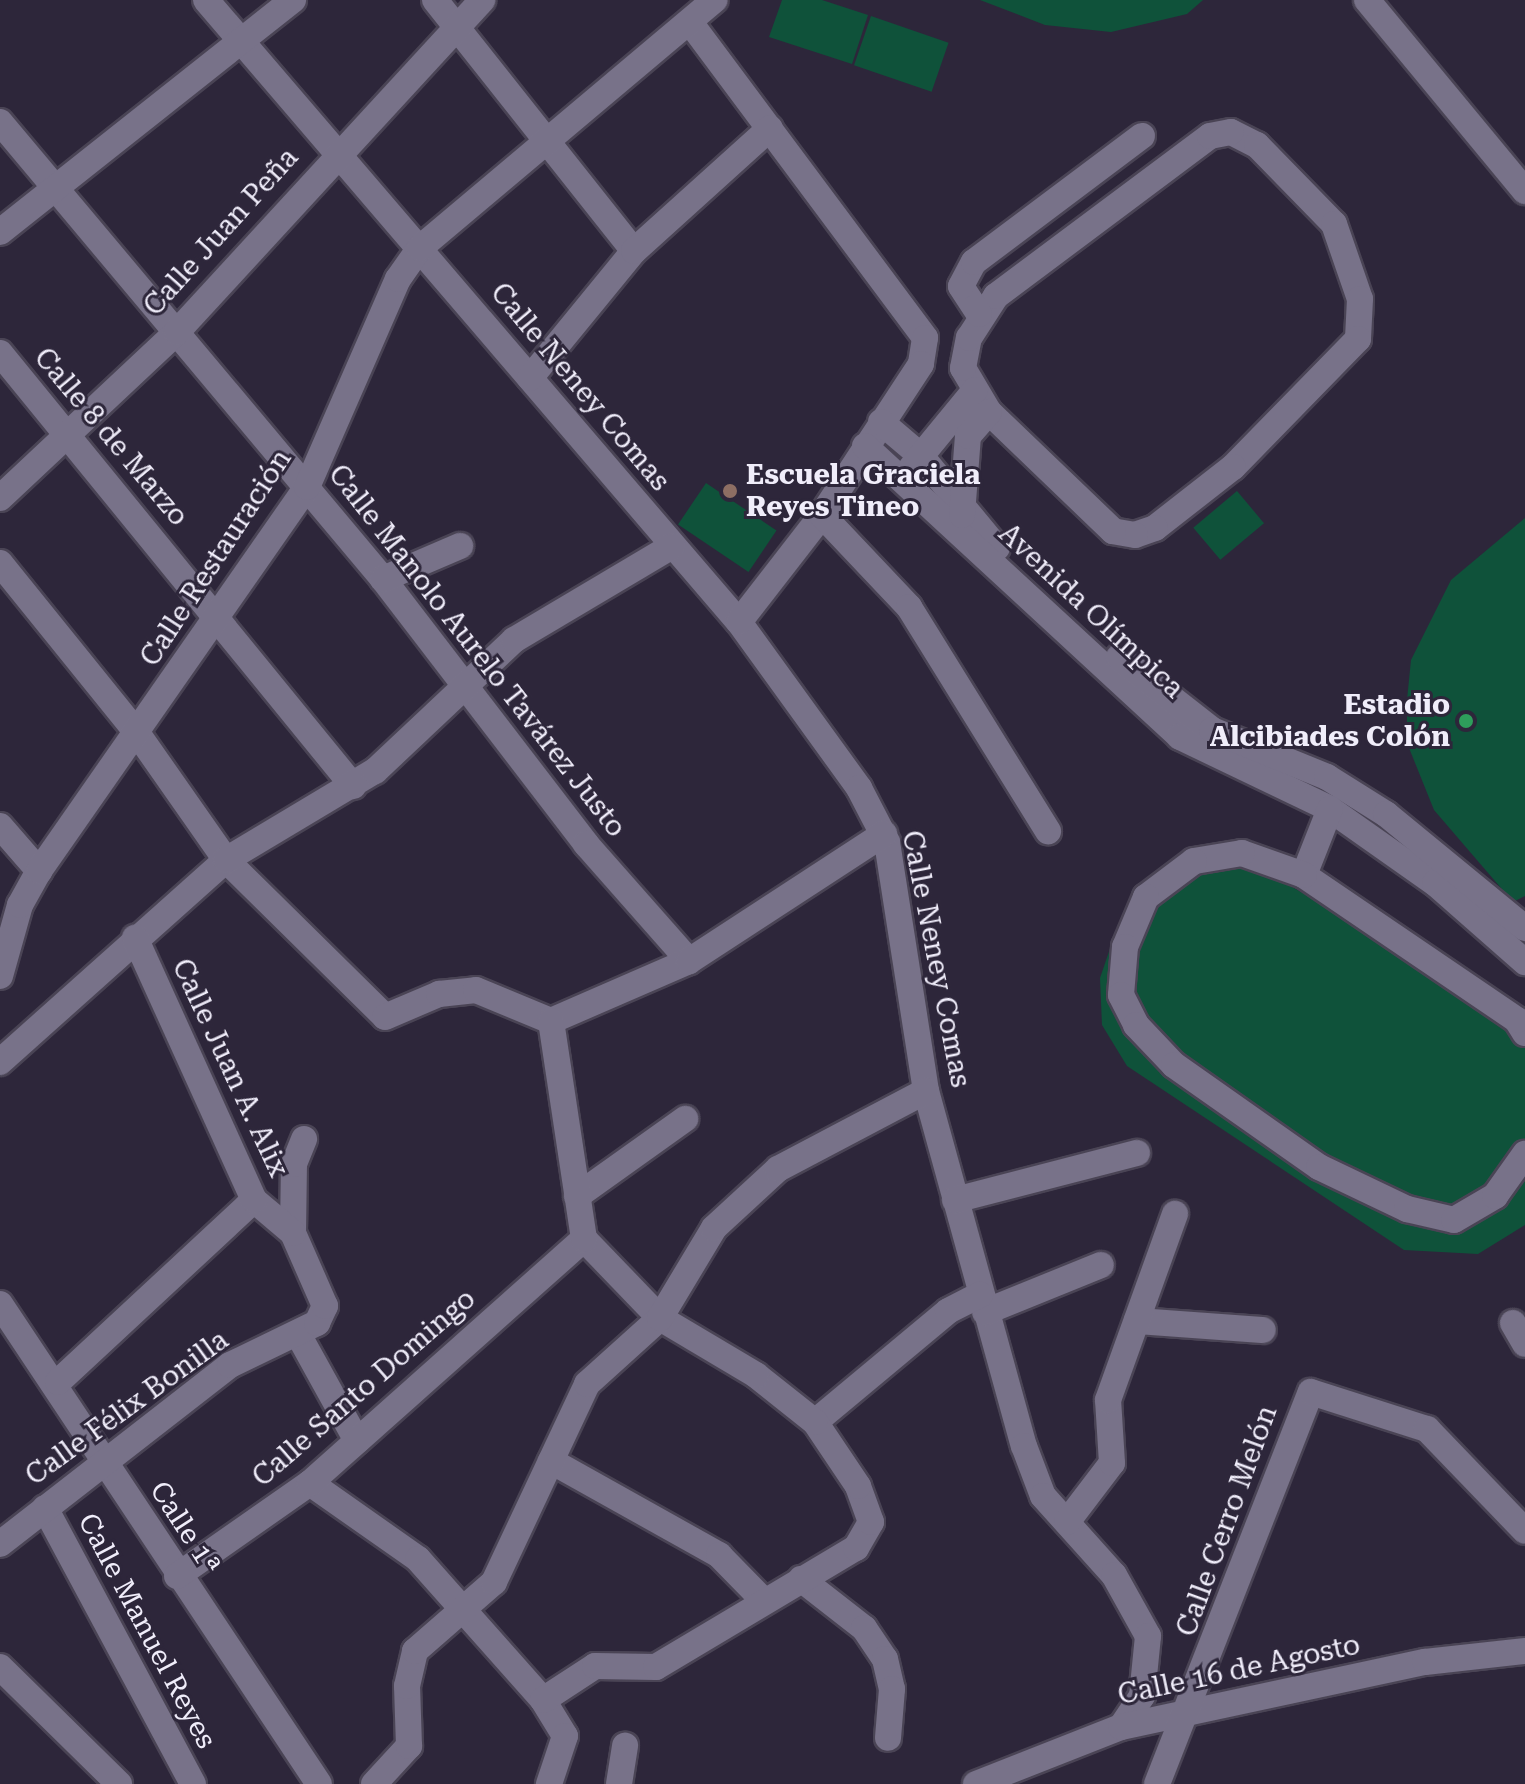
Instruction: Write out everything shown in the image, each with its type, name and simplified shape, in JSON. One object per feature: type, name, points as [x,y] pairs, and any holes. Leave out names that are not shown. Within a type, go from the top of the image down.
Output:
[{"type":"street","name":"Calle Neney Comas","points":[[206,0],[339,149],[739,622],[859,788],[884,834],[926,1091],[982,1303],[1028,1458],[1043,1496],[1137,1607],[1148,1636],[1142,1696],[1121,1727]]},
{"type":"street","points":[[0,232],[57,191],[243,44],[293,0]]},
{"type":"street","points":[[435,0],[544,145],[634,251]]},
{"type":"street","name":"Calle Juan Peña","points":[[0,498],[66,440],[177,332],[339,149],[482,0]]},
{"type":"street","points":[[1367,0],[1525,191]]},
{"type":"street","points":[[705,7],[770,128],[925,338],[921,364],[822,515],[739,622]]},
{"type":"street","name":"Calle Restauración","points":[[0,976],[10,902],[39,871],[221,617],[307,487],[381,309],[420,248],[705,7]]},
{"type":"street","name":"Calle Manolo Aurelo Tavárez Justo","points":[[0,122],[383,579],[467,691],[689,961]]},
{"type":"street","points":[[530,378],[634,251],[770,128]]},
{"type":"street","points":[[1231,132],[1257,145],[1334,224],[1360,299],[1358,339],[1343,359],[1233,467],[1135,535],[1113,531],[1085,509],[982,401],[963,368],[979,314],[1210,136],[1231,132]]},
{"type":"street","points":[[979,314],[961,286],[974,262],[1142,136]]},
{"type":"street","name":"Calle 8 de Marzo","points":[[0,353],[66,440],[221,617],[353,786]]},
{"type":"street","points":[[901,480],[921,456],[982,401]]},
{"type":"street","points":[[961,522],[968,436],[982,401]]},
{"type":"street","points":[[881,422],[921,456],[961,522],[1169,701],[1212,730],[1339,784],[1525,928]]},
{"type":"street","name":"Avenida Olímpica","points":[[865,446],[901,480],[961,522],[1180,737],[1330,809],[1435,883],[1525,962]]},
{"type":"street","points":[[822,515],[909,607],[1048,831]]},
{"type":"street","points":[[383,579],[460,546]]},
{"type":"street","points":[[0,1062],[135,938],[226,860],[353,786],[467,691],[514,640],[672,546]]},
{"type":"street","points":[[0,563],[137,733],[226,860],[377,1014],[476,990],[551,1021],[689,961],[884,834]]},
{"type":"street","points":[[1304,875],[1330,809]]},
{"type":"street","points":[[0,826],[39,871]]},
{"type":"street","points":[[1525,1033],[1517,1020],[1304,875],[1242,853],[1194,861],[1146,897],[1125,947],[1121,995],[1136,1025],[1174,1065],[1319,1167],[1407,1209],[1454,1220],[1495,1196],[1525,1154]]},
{"type":"street","name":"Calle Juan A. Alix","points":[[135,938],[254,1200],[293,1233],[325,1306],[317,1323],[298,1334]]},
{"type":"street","points":[[543,1700],[595,1666],[656,1667],[864,1541],[871,1522],[858,1486],[815,1422],[756,1375],[660,1318],[584,1239],[551,1021]]},
{"type":"street","points":[[374,1784],[409,1746],[407,1686],[415,1651],[494,1582],[587,1384],[660,1318],[714,1228],[778,1169],[926,1091]]},
{"type":"street","points":[[577,1196],[685,1119]]},
{"type":"street","points":[[293,1233],[294,1164],[304,1139]]},
{"type":"street","points":[[955,1200],[1137,1153]]},
{"type":"street","points":[[58,1382],[254,1200]]},
{"type":"street","points":[[1067,1522],[1112,1463],[1108,1400],[1175,1214]]},
{"type":"street","name":"Calle Santo Domingo","points":[[177,1576],[310,1483],[584,1239]]},
{"type":"street","points":[[815,1422],[948,1311],[1101,1265]]},
{"type":"street","name":"Calle 1ª","points":[[0,1304],[58,1382],[177,1576],[319,1784]]},
{"type":"street","points":[[1137,1321],[1263,1330]]},
{"type":"street","points":[[298,1334],[357,1441]]},
{"type":"street","name":"Calle Félix Bonilla","points":[[0,1544],[230,1365],[298,1334]]},
{"type":"street","name":"Calle Cerro Melón","points":[[1157,1784],[1190,1714],[1311,1392],[1427,1429],[1525,1531]]},
{"type":"street","points":[[551,1461],[719,1555],[764,1601]]},
{"type":"street","points":[[310,1483],[418,1559],[464,1606],[543,1700],[565,1736],[550,1783]]},
{"type":"street","name":"Calle Manuel Reyes","points":[[45,1508],[193,1784]]},
{"type":"street","points":[[801,1579],[864,1628],[885,1659],[892,1689],[888,1738]]},
{"type":"street","name":"Calle 16 de Agosto","points":[[976,1784],[1121,1727],[1425,1662],[1525,1651]]},
{"type":"street","points":[[0,1667],[119,1784]]},
{"type":"street","points":[[619,1784],[625,1745]]},
{"type":"green space","points":[[782,0],[822,0],[868,15],[852,64],[769,37]]},
{"type":"green space","points":[[980,0],[1203,0],[1187,14],[1111,32],[1045,25]]},
{"type":"green space","points":[[871,16],[949,43],[932,92],[854,65]]},
{"type":"green space","points":[[706,483],[776,531],[749,572],[678,524]]},
{"type":"green space","points":[[1237,491],[1264,523],[1220,560],[1193,528]]},
{"type":"green space","name":"Estadio Alcibiades Colón","points":[[1525,518],[1525,896],[1513,902],[1434,810],[1407,743],[1407,700],[1411,660],[1451,580]]},
{"type":"green space","points":[[1202,859],[1265,871],[1525,1023],[1525,1225],[1478,1254],[1404,1250],[1127,1066],[1102,1025],[1100,978],[1114,937],[1135,906]]},
{"type":"place","name":"Escuela Graciela Reyes Tineo","points":[[730,491]]},
{"type":"place","name":"Estadio Alcibiades Colón","points":[[1466,721]]}]
